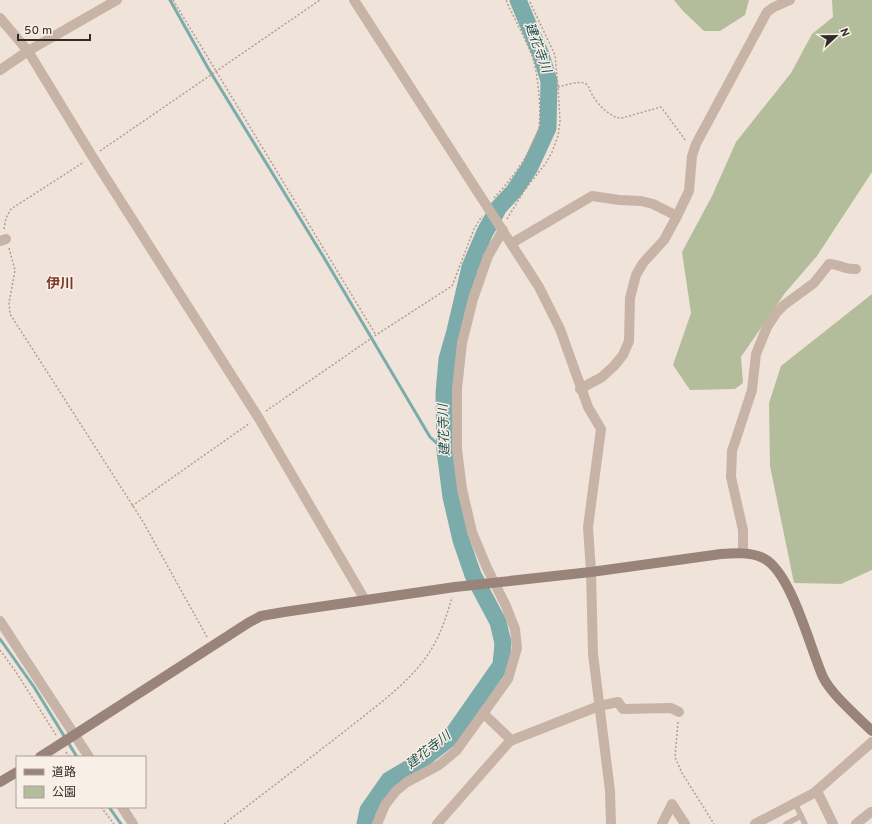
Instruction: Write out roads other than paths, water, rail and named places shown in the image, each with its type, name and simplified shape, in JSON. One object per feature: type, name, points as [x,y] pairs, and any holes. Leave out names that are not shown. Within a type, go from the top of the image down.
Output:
[{"type":"street","points":[[0,70],[28,51],[117,0]]},
{"type":"street","points":[[354,0],[539,287],[560,329],[580,389],[588,407],[601,429],[588,527],[591,572],[593,654],[610,791],[611,824]]},
{"type":"street","points":[[580,389],[602,377],[623,355],[628,341],[630,298],[636,274],[643,262],[664,240],[689,191],[694,148],[767,12],[790,0]]},
{"type":"street","points":[[0,18],[28,51],[92,156],[258,417],[365,600]]},
{"type":"street","points":[[512,243],[592,196],[619,200],[641,201],[653,204],[677,216]]},
{"type":"street","points":[[377,824],[385,805],[396,791],[407,782],[439,765],[456,751],[508,678],[517,648],[515,629],[493,583],[472,532],[462,489],[456,449],[457,389],[462,342],[473,299],[488,256],[503,230]]},
{"type":"street","points":[[743,553],[743,530],[731,477],[732,451],[752,390],[756,354],[767,328],[777,312],[814,283],[829,264],[833,263],[848,269],[856,268]]},
{"type":"street","points":[[42,756],[212,645],[261,616],[470,585],[591,572],[721,554],[743,553],[763,558],[776,568],[782,576],[788,586],[824,678],[840,699],[872,731]]},
{"type":"street","points":[[0,622],[89,756]]},
{"type":"street","points":[[437,824],[510,741],[600,706],[618,702],[623,709],[671,708],[679,712]]},
{"type":"street","points":[[483,713],[510,741]]},
{"type":"street","points":[[755,824],[816,791],[872,742]]},
{"type":"street","points":[[0,782],[16,773]]},
{"type":"street","points":[[816,791],[834,824]]},
{"type":"street","points":[[662,824],[672,804],[685,824]]},
{"type":"street","points":[[123,808],[133,824]]},
{"type":"street","points":[[856,824],[871,812]]},
{"type":"lane","points":[[795,803],[805,824]]},
{"type":"lane","points":[[786,824],[802,816]]},
{"type":"waterway","points":[[170,0],[208,68],[323,256],[430,437],[445,451]]},
{"type":"waterway","name":"建花寺川","points":[[365,824],[368,810],[389,780],[418,763],[450,738],[501,665],[503,643],[498,622],[473,575],[461,540],[451,497],[445,451],[444,393],[447,359],[470,267],[485,232],[499,207],[514,191],[530,167],[548,128],[549,81],[541,55],[518,0]]},
{"type":"waterway","points":[[0,639],[34,687],[76,756]]},
{"type":"waterway","points":[[110,808],[121,824]]},
{"type":"district","name":"伊川","points":[[60,284]]}]
